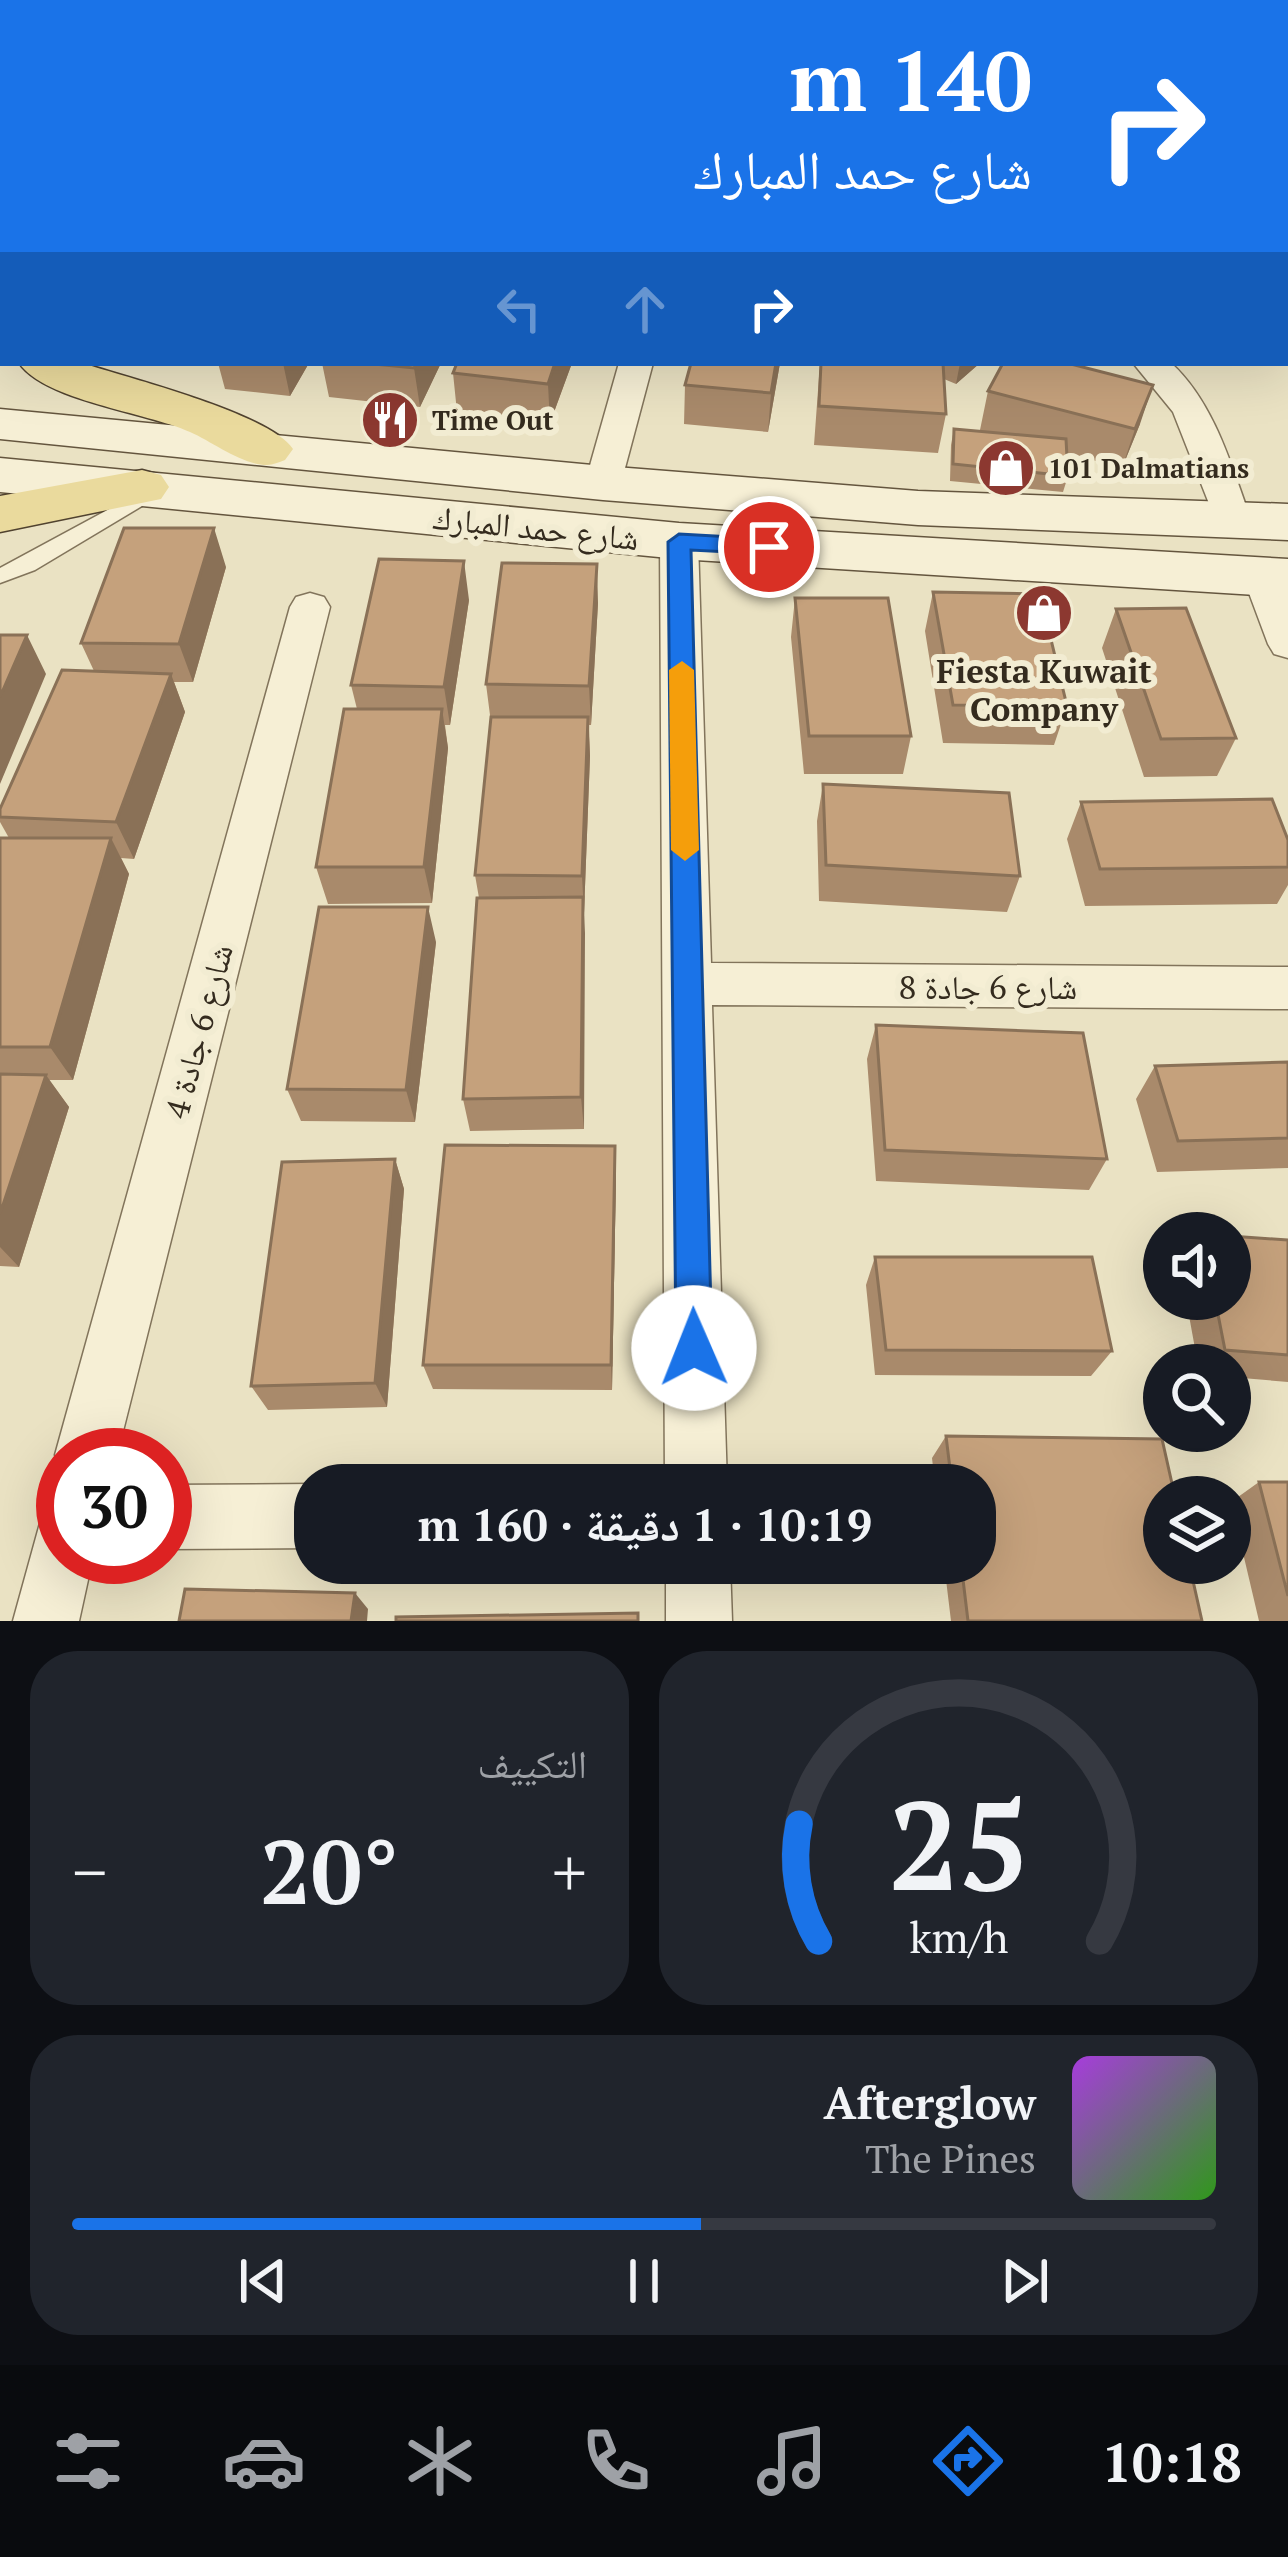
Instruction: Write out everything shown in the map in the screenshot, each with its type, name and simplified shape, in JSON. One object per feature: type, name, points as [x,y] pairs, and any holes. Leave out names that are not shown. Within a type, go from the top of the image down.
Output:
[{"type":"main road","points":[[50,366],[76,380],[204,419],[267,449]]},
{"type":"main road","name":"شارع حمد المبارك","points":[[0,424],[603,483],[918,508],[1288,522]]},
{"type":"main road","name":"شارع حمد المبارك","points":[[0,475],[679,542],[1275,577]]},
{"type":"main road","points":[[0,514],[150,488]]},
{"type":"street","points":[[603,483],[635,366]]},
{"type":"street","points":[[1160,366],[1206,444],[1232,520]]},
{"type":"street","points":[[679,542],[696,1464]]},
{"type":"street","points":[[1275,577],[1288,644]]},
{"type":"street","name":"شارع 6 جادة 4","points":[[93,1428],[310,607]]},
{"type":"street","name":"شارع 6 جادة 8","points":[[687,984],[1288,988]]},
{"type":"street","points":[[192,1516],[294,1516]]},
{"type":"street","points":[[46,1621],[54,1584]]},
{"type":"street","points":[[698,1584],[699,1621]]},
{"type":"lane","points":[[0,576],[28,565],[150,488]]},
{"type":"building","points":[[456,366],[554,366],[548,384],[453,373]]},
{"type":"building","points":[[690,366],[776,366],[771,393],[685,385]]},
{"type":"building","points":[[821,366],[943,366],[946,414],[819,406]]},
{"type":"building","points":[[1001,366],[1079,366],[1153,385],[1135,429],[988,391]]},
{"type":"building","points":[[954,429],[1066,439],[1068,476],[953,464]]},
{"type":"building","points":[[124,528],[214,528],[179,644],[81,643]]},
{"type":"building","points":[[379,559],[464,561],[444,687],[351,685]]},
{"type":"building","points":[[502,563],[597,564],[589,686],[486,684]]},
{"type":"building","points":[[933,592],[1040,594],[1067,706],[953,705]]},
{"type":"building","points":[[795,598],[888,598],[911,736],[809,736]]},
{"type":"building","points":[[1186,608],[1236,738],[1161,739],[1116,609]]},
{"type":"building","points":[[0,635],[27,635],[0,697]]},
{"type":"building","points":[[62,670],[171,674],[116,822],[0,817]]},
{"type":"building","points":[[344,709],[442,709],[424,867],[316,867]]},
{"type":"building","points":[[491,717],[588,717],[582,876],[475,875]]},
{"type":"building","points":[[823,784],[1009,793],[1020,876],[826,865]]},
{"type":"building","points":[[1272,799],[1288,840],[1288,867],[1100,869],[1081,802]]},
{"type":"building","points":[[0,838],[111,838],[50,1047],[0,1047]]},
{"type":"building","points":[[583,897],[581,1097],[463,1099],[477,898]]},
{"type":"building","points":[[319,907],[428,907],[406,1090],[287,1089]]},
{"type":"building","points":[[876,1025],[1083,1033],[1107,1159],[885,1150]]},
{"type":"building","points":[[1288,1062],[1288,1138],[1178,1141],[1155,1066]]},
{"type":"building","points":[[0,1074],[46,1075],[0,1214]]},
{"type":"building","points":[[445,1145],[615,1146],[611,1365],[423,1365]]},
{"type":"building","points":[[395,1159],[375,1383],[251,1386],[282,1162]]},
{"type":"building","points":[[1251,1237],[1288,1240],[1288,1355],[1251,1352],[1251,1344],[1224,1344],[1219,1320],[1251,1320]]},
{"type":"building","points":[[875,1257],[1092,1257],[1112,1351],[886,1350]]},
{"type":"building","points":[[946,1436],[1143,1439],[1143,1452],[1165,1452],[1170,1476],[1143,1476],[1143,1584],[1194,1584],[1202,1621],[968,1621],[964,1584],[996,1584],[996,1464],[949,1464]]},
{"type":"building","points":[[1259,1482],[1288,1482],[1288,1596]]},
{"type":"building","points":[[185,1589],[355,1593],[351,1621],[179,1621]]},
{"type":"building","points":[[638,1613],[638,1621],[396,1621],[396,1617]]},
{"type":"slow traffic","points":[[682,670],[685,850]]},
{"type":"place","name":"Time Out","points":[[390,420]]},
{"type":"place","name":"101 Dalmatians","points":[[1006,468]]},
{"type":"place","name":"Fiesta Kuwait Company","points":[[1044,613]]},
{"type":"route","points":[[694,1348],[679,542],[769,547]]}]
